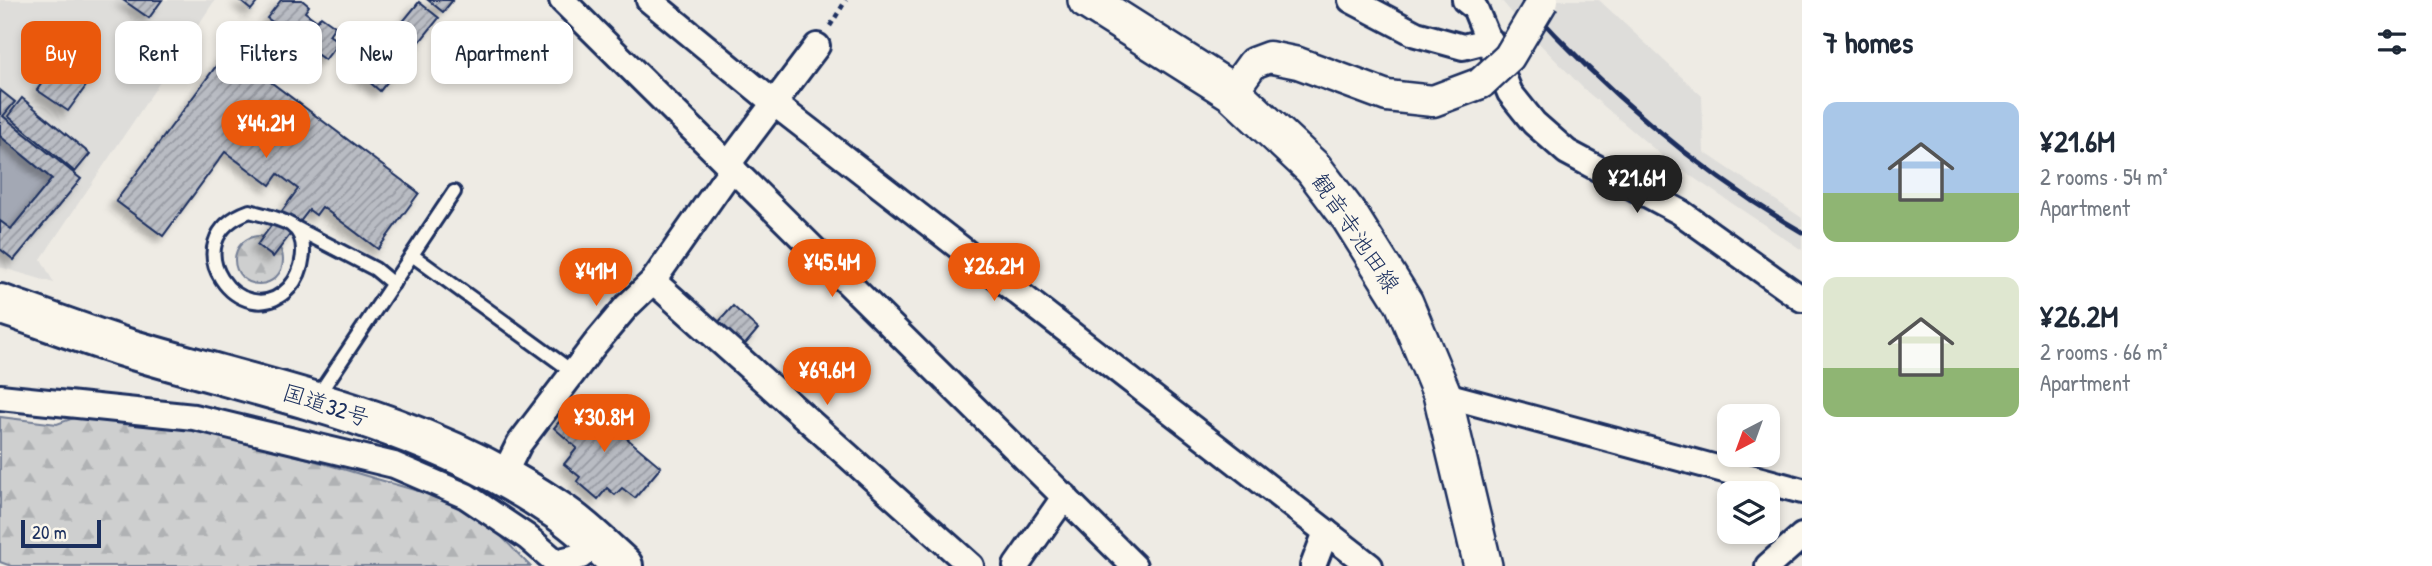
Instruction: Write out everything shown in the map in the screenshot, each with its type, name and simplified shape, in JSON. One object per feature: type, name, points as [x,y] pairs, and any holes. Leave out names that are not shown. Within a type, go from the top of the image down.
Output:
[{"type":"highway","name":"国道32号","points":[[0,304],[120,346],[314,400],[416,434],[503,476],[556,508],[610,554]]},
{"type":"main road","name":"観音寺池田線","points":[[1087,0],[1231,92],[1313,168],[1350,217],[1404,303],[1442,394],[1483,566]]},
{"type":"street","points":[[562,0],[1134,566]]},
{"type":"street","points":[[649,0],[775,104],[1370,566]]},
{"type":"street","points":[[1351,0],[1416,34],[1463,47],[1490,40]]},
{"type":"street","points":[[1465,0],[1475,8],[1510,93],[1534,123],[1567,152],[1680,212],[1802,299]]},
{"type":"street","points":[[1231,92],[1253,63],[1269,57],[1298,63],[1387,96],[1433,101],[1480,83],[1508,57],[1543,0]]},
{"type":"street","points":[[503,476],[519,444],[573,372],[626,307],[653,281],[791,78],[817,46]]},
{"type":"street","points":[[653,281],[971,566]]},
{"type":"street","points":[[1442,394],[1802,491]]},
{"type":"street","points":[[0,397],[194,417],[394,465],[466,496],[527,537],[556,562],[580,556],[610,554]]},
{"type":"street","points":[[1016,566],[1065,496]]},
{"type":"street","points":[[1313,566],[1326,532]]},
{"type":"street","points":[[1768,566],[1802,536]]},
{"type":"lane","points":[[314,400],[454,192]]},
{"type":"lane","points":[[292,226],[300,239],[302,267],[296,280],[286,291],[274,298],[246,299],[233,293],[222,282],[215,269],[213,254],[216,239],[224,226],[236,216],[250,211],[292,226],[375,269],[393,284]]},
{"type":"lane","points":[[412,255],[573,372]]},
{"type":"shaded area","points":[[0,0],[215,0],[201,21],[115,21],[115,84],[159,84],[41,259],[54,283],[0,267]]},
{"type":"shaded area","points":[[1501,0],[1599,0],[1702,96],[1704,152],[1802,218],[1802,250],[1667,160],[1585,90]]},
{"type":"shaded area","points":[[0,136],[52,179],[11,229],[0,221]]},
{"type":"green space","points":[[259,236],[276,243],[283,260],[276,277],[259,284],[242,277],[235,260],[242,243]]},
{"type":"green space","points":[[79,416],[203,428],[445,499],[498,533],[530,566],[11,566],[0,562],[0,417],[57,424]]},
{"type":"building","points":[[123,0],[162,0],[149,18]]},
{"type":"building","points":[[239,0],[259,0],[251,10]]},
{"type":"building","points":[[281,0],[302,0],[309,6],[305,12],[317,21],[271,21],[267,18]]},
{"type":"building","points":[[428,0],[453,0],[443,12]]},
{"type":"building","points":[[419,2],[439,18],[431,21],[431,28],[417,45],[417,21],[403,21]]},
{"type":"building","points":[[321,16],[335,26],[329,35],[336,40],[336,46],[325,60],[322,58],[322,21],[317,21]]},
{"type":"building","points":[[216,66],[216,84],[273,84],[419,193],[378,249],[322,207],[316,215],[309,210],[273,257],[257,245],[298,189],[278,174],[270,185],[225,152],[163,236],[116,201]]},
{"type":"building","points":[[41,84],[88,84],[68,111],[37,90]]},
{"type":"building","points":[[372,84],[386,84],[380,91]]},
{"type":"building","points":[[0,90],[15,102],[3,116],[81,179],[14,260],[0,249],[0,221],[11,229],[52,179],[0,136]]},
{"type":"building","points":[[22,98],[90,154],[75,172],[8,116]]},
{"type":"building","points":[[733,306],[758,329],[742,348],[716,325]]},
{"type":"building","points":[[579,398],[661,467],[635,498],[622,488],[615,495],[607,488],[598,499],[577,481],[580,477],[564,464],[577,448],[554,428]]},
{"type":"railway","points":[[1523,0],[1586,66],[1654,127],[1726,183],[1802,232]]}]
